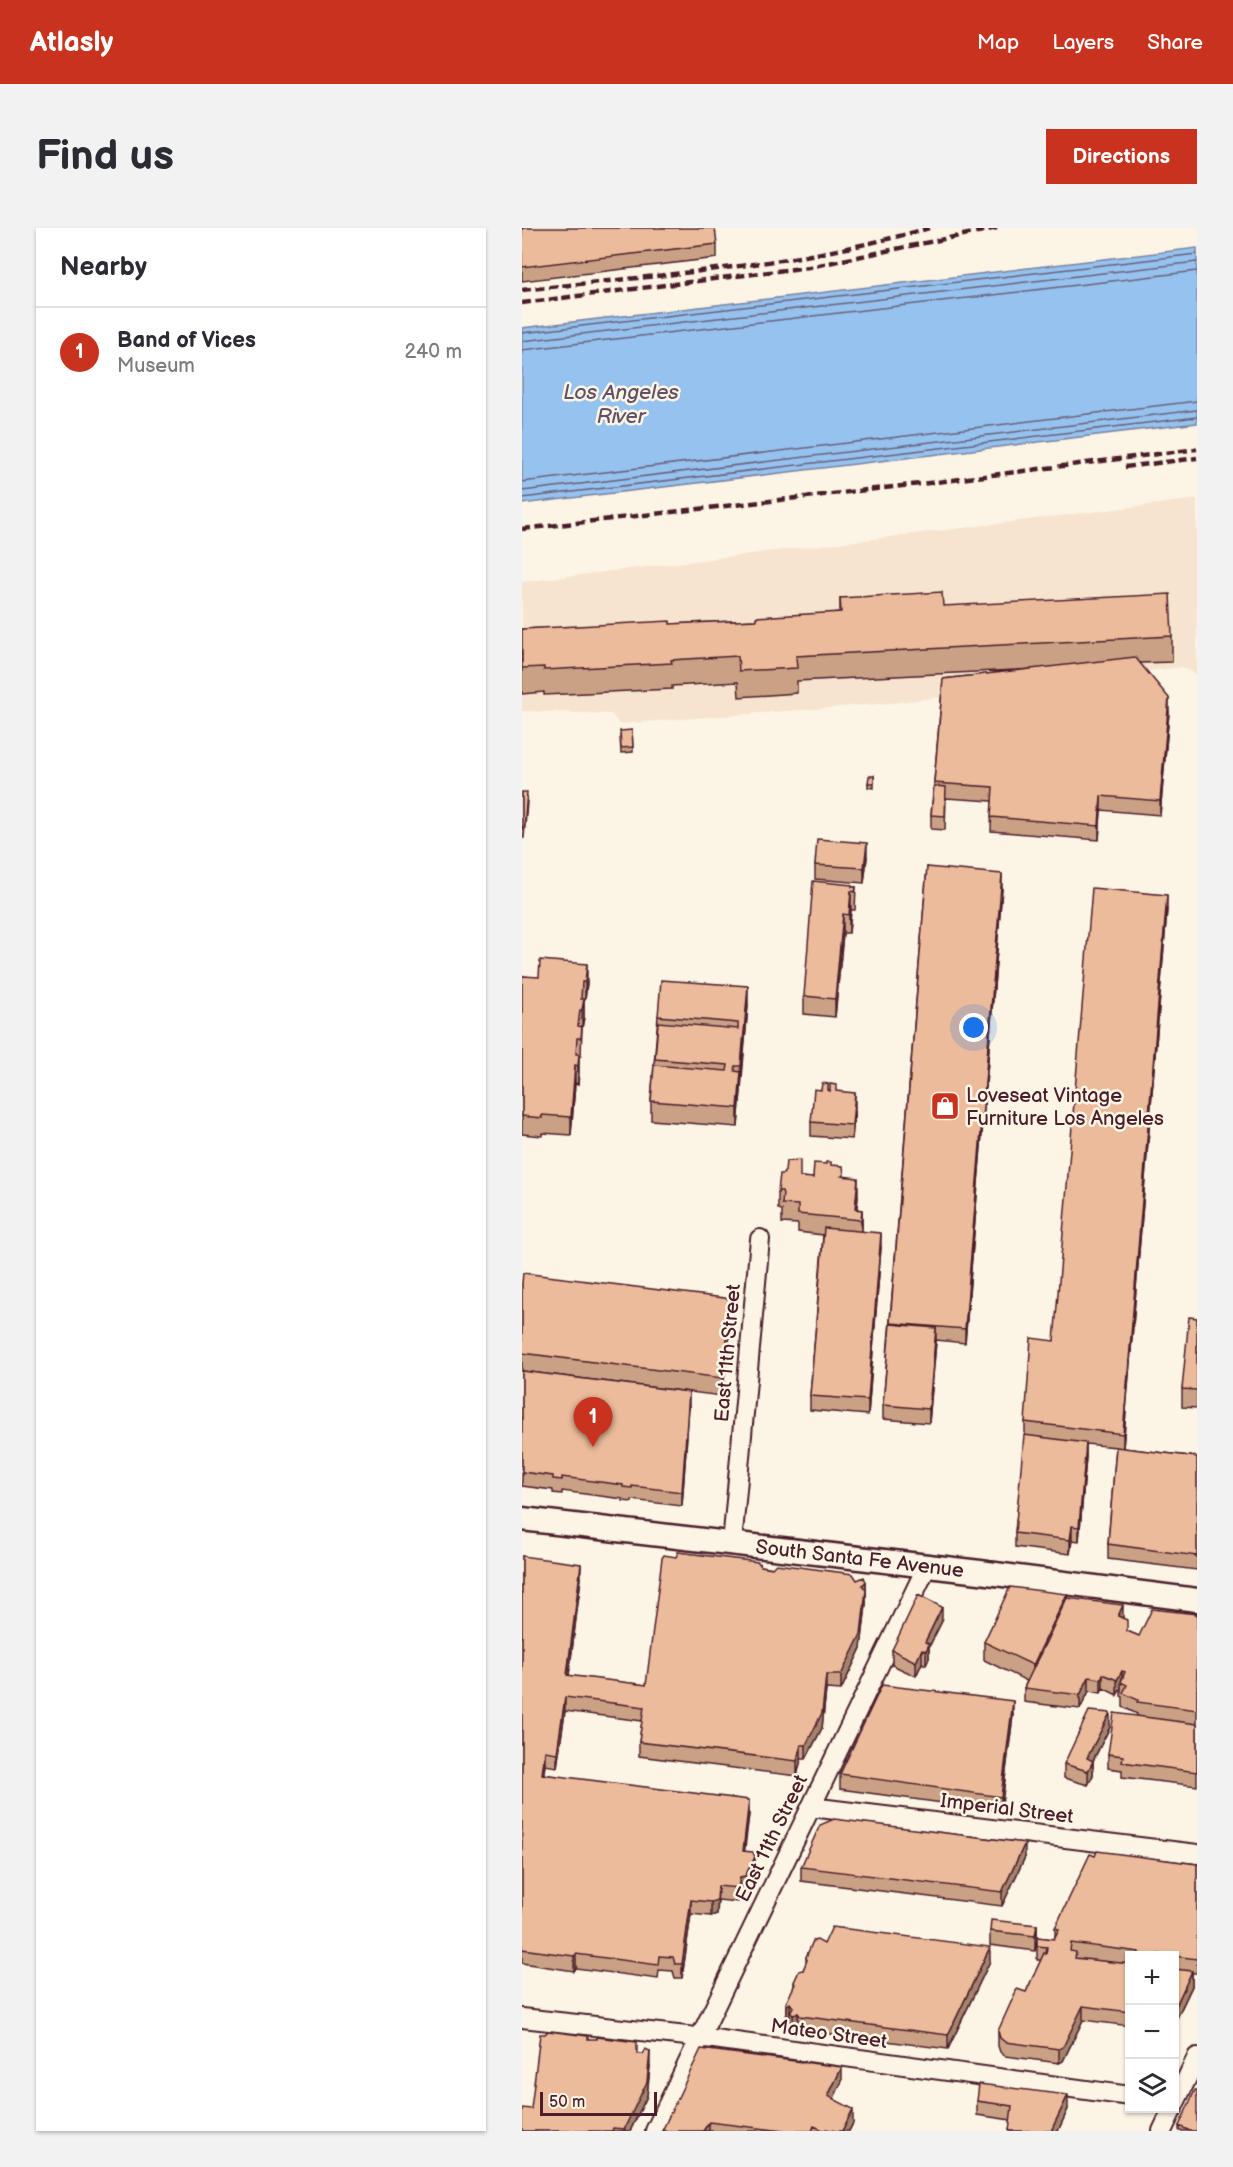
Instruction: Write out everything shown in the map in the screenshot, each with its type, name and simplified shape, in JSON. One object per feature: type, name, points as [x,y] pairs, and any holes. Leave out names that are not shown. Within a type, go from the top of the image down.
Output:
[{"type":"main road","name":"South Santa Fe Avenue","points":[[522,1519],[1197,1600]]},
{"type":"street","name":"East 11th Street","points":[[732,1544],[760,1239]]},
{"type":"street","name":"East 11th Street","points":[[655,2131],[927,1566]]},
{"type":"street","name":"Imperial Street","points":[[811,1807],[1197,1854]]},
{"type":"street","name":"Mateo Street","points":[[522,2018],[698,2038],[1125,2095]]},
{"type":"street","points":[[1179,2094],[1197,2057]]},
{"type":"street","points":[[1162,2131],[1170,2113]]},
{"type":"shaded area","points":[[1197,499],[1197,675],[1183,667],[893,703],[619,724],[611,714],[522,711],[522,582]]},
{"type":"water","name":"Los Angeles River","points":[[1197,248],[1197,423],[522,504],[522,328]]},
{"type":"building","points":[[522,228],[715,228],[717,244],[522,267]]},
{"type":"building","points":[[942,592],[943,606],[1170,594],[1172,636],[796,656],[797,668],[739,671],[738,656],[671,660],[672,663],[544,670],[544,667],[522,668],[522,629],[670,621],[670,624],[756,620],[756,617],[841,612],[840,598]]},
{"type":"building","points":[[1135,657],[1169,698],[1160,801],[1101,796],[1099,826],[991,817],[993,787],[934,783],[943,679]]},
{"type":"building","points":[[632,730],[633,747],[621,748],[620,731]]},
{"type":"building","points":[[869,776],[874,776],[874,783],[868,783]]},
{"type":"building","points":[[934,786],[946,787],[945,816],[931,815]]},
{"type":"building","points":[[522,792],[527,792],[524,828],[522,828]]},
{"type":"building","points":[[817,839],[867,843],[864,868],[815,865]]},
{"type":"building","points":[[927,867],[1002,874],[965,1329],[890,1323]]},
{"type":"building","points":[[813,881],[856,887],[855,892],[851,891],[849,915],[843,914],[835,999],[804,996]]},
{"type":"building","points":[[1092,888],[1167,895],[1123,1434],[1025,1422],[1031,1338],[1054,1341]]},
{"type":"building","points":[[540,960],[587,964],[585,982],[582,982],[581,999],[584,999],[578,1026],[582,1027],[581,1038],[577,1038],[576,1054],[579,1054],[578,1066],[575,1065],[571,1117],[522,1116],[522,976],[539,977]]},
{"type":"building","points":[[661,980],[748,986],[741,1066],[735,1066],[735,1071],[741,1072],[738,1108],[651,1101],[654,1065],[727,1071],[728,1065],[655,1059],[658,1022],[738,1029],[738,1023],[658,1016]]},
{"type":"building","points":[[822,1083],[828,1084],[830,1091],[830,1084],[836,1085],[836,1091],[855,1093],[852,1125],[811,1122],[814,1089],[821,1090]]},
{"type":"building","points":[[800,1160],[800,1177],[813,1178],[814,1163],[831,1162],[831,1165],[843,1166],[844,1175],[842,1176],[858,1178],[855,1209],[862,1210],[861,1220],[798,1214],[798,1205],[782,1204],[783,1194],[782,1191],[778,1191],[780,1174],[785,1171],[786,1161]]},
{"type":"building","points":[[824,1228],[881,1233],[868,1400],[810,1396]]},
{"type":"building","points":[[523,1273],[732,1299],[722,1378],[522,1353]]},
{"type":"building","points":[[1189,1317],[1197,1318],[1197,1390],[1182,1389]]},
{"type":"building","points":[[890,1324],[936,1328],[929,1409],[883,1405]]},
{"type":"building","points":[[522,1371],[689,1392],[682,1492],[623,1487],[623,1485],[562,1477],[562,1480],[553,1479],[553,1476],[522,1472]]},
{"type":"building","points":[[1024,1435],[1086,1443],[1079,1527],[1072,1526],[1070,1540],[1015,1533]]},
{"type":"building","points":[[1116,1447],[1197,1457],[1197,1556],[1108,1544]]},
{"type":"building","points":[[678,1552],[758,1562],[761,1566],[772,1568],[776,1564],[853,1574],[857,1580],[864,1577],[866,1582],[862,1585],[866,1590],[861,1634],[841,1675],[826,1675],[822,1713],[806,1745],[801,1745],[797,1761],[639,1742],[644,1707],[565,1697],[557,1753],[545,1751],[542,1774],[749,1800],[743,1851],[753,1852],[755,1857],[745,1876],[740,1877],[738,1888],[718,1886],[717,1900],[711,1902],[691,1900],[682,1964],[675,1964],[673,1957],[659,1956],[658,1965],[522,1949],[522,1556],[581,1564],[567,1675],[646,1685],[662,1558],[664,1555],[676,1557]]},
{"type":"building","points":[[1010,1587],[1067,1594],[1033,1665],[984,1642]]},
{"type":"building","points":[[918,1595],[942,1607],[925,1642],[929,1644],[926,1651],[922,1649],[916,1662],[892,1650]]},
{"type":"building","points":[[1067,1598],[1123,1605],[1118,1616],[1127,1620],[1127,1631],[1139,1636],[1152,1609],[1197,1614],[1197,1710],[1137,1702],[1138,1700],[1123,1693],[1127,1685],[1121,1682],[1125,1672],[1122,1671],[1117,1680],[1103,1674],[1101,1679],[1089,1677],[1080,1695],[1024,1688]]},
{"type":"building","points":[[882,1685],[1013,1701],[1001,1797],[840,1774]]},
{"type":"building","points":[[1089,1711],[1110,1713],[1087,1758],[1093,1761],[1088,1771],[1064,1764]]},
{"type":"building","points":[[1114,1713],[1197,1724],[1197,1772],[1122,1762],[1123,1756],[1108,1754]]},
{"type":"building","points":[[834,1819],[1025,1843],[1002,1892],[801,1867],[820,1825]]},
{"type":"building","points":[[1097,1851],[1197,1864],[1197,1959],[1179,1957],[1179,1951],[1131,1951],[1071,1943],[1070,1951],[1076,1952],[1075,1958],[1125,1963],[1125,2011],[1083,2006],[1063,2047],[1059,2049],[1005,2042],[1000,2038],[998,2031],[1017,1989],[1026,1992],[1044,1953],[1046,1954],[1047,1947],[1037,1946],[1037,1937],[1054,1939],[1059,1929],[1055,1928],[1090,1854],[1095,1856]]},
{"type":"building","points":[[991,1920],[1037,1925],[1035,1936],[990,1931]]},
{"type":"building","points":[[832,1927],[990,1947],[948,2035],[800,2016],[798,2013],[793,2015],[790,2012],[793,2007],[790,2003],[787,2005],[786,2003],[794,1982],[799,1971],[803,1970],[813,1941],[817,1940],[824,1944]]},
{"type":"building","points":[[1179,1970],[1192,1971],[1179,1999]]},
{"type":"building","points":[[548,2031],[588,2036],[588,2039],[597,2039],[597,2037],[637,2042],[637,2054],[643,2054],[645,2049],[650,2051],[647,2082],[624,2129],[522,2131],[522,2108],[531,2109],[540,2034]]},
{"type":"building","points":[[701,2049],[842,2067],[828,2096],[853,2109],[842,2131],[826,2129],[825,2131],[814,2126],[812,2131],[783,2131],[709,2122],[703,2131],[662,2131]]},
{"type":"building","points":[[979,2084],[1068,2095],[1051,2131],[1009,2131],[1012,2106],[977,2101]]},
{"type":"building","points":[[1197,2090],[1197,2131],[1190,2131],[1179,2126]]},
{"type":"railway","points":[[522,290],[727,268],[829,252],[929,228]]},
{"type":"railway","points":[[522,303],[809,267],[997,228]]},
{"type":"railway","points":[[522,529],[929,483],[1197,449]]},
{"type":"railway","points":[[1125,467],[1197,458]]},
{"type":"place","name":"Loveseat Vintage Furniture Los Angeles","points":[[945,1106]]},
{"type":"place","name":"Band of Vices","points":[[593,1447]]}]
